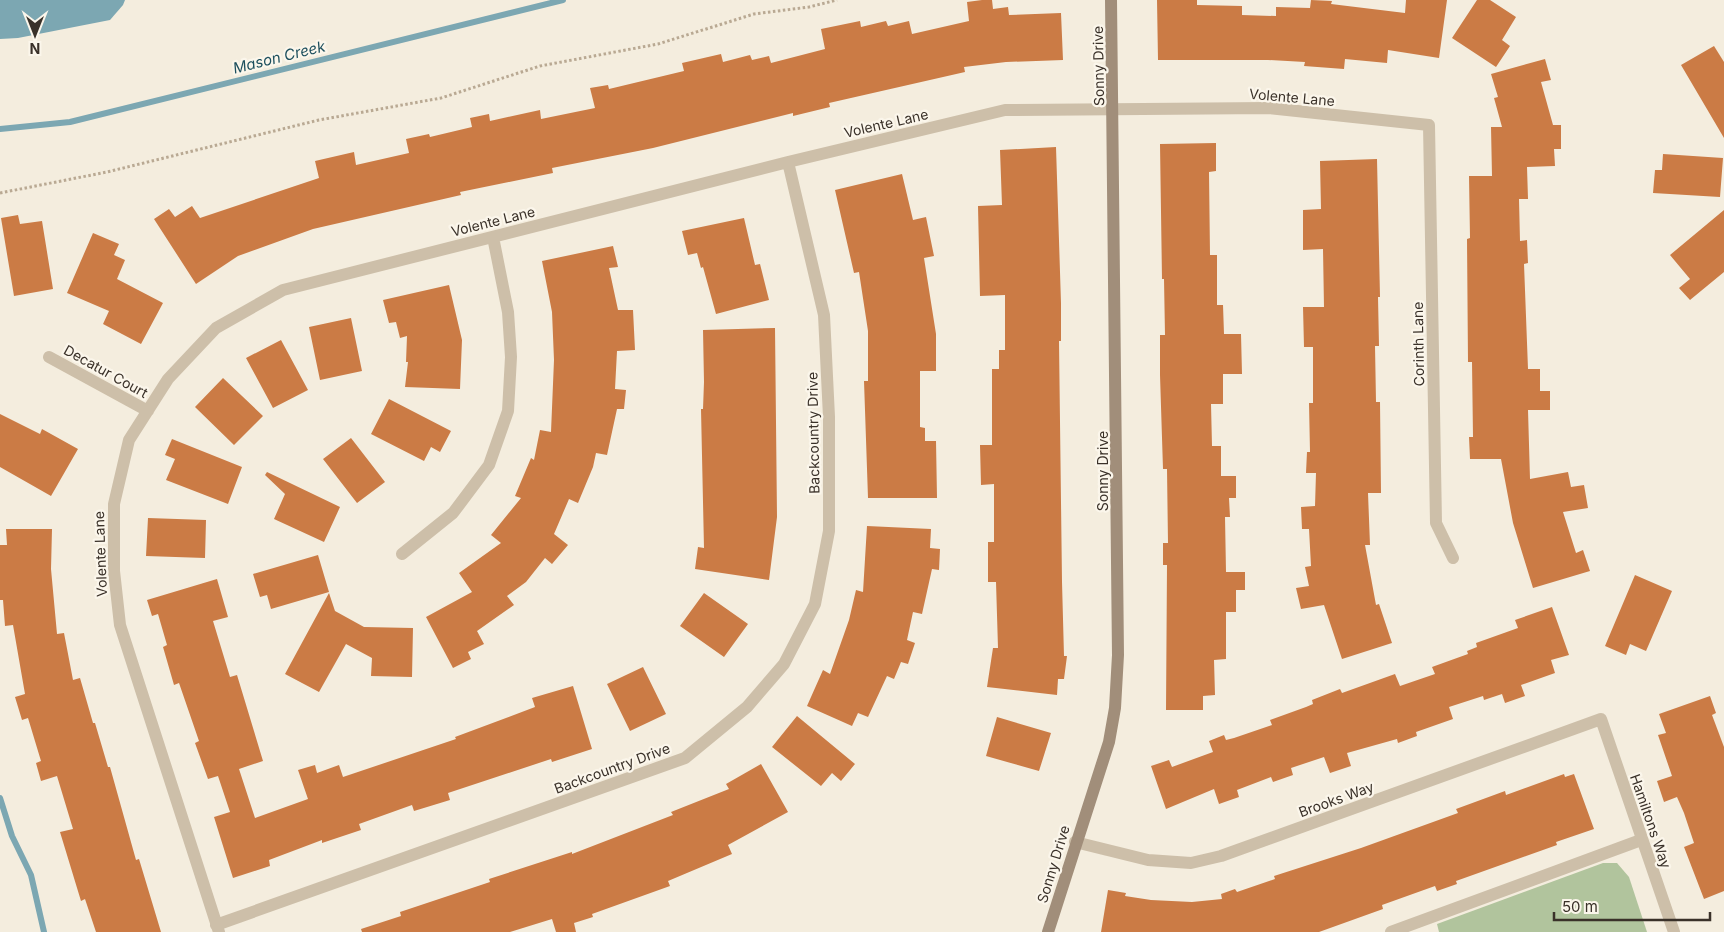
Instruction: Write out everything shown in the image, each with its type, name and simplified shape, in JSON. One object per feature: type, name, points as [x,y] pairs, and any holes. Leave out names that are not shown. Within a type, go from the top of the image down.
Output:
[{"type":"street","name":"Sonny Drive","points":[[1048,932],[1075,842],[1109,742],[1115,708],[1118,655],[1114,108],[1111,0]]},
{"type":"street","name":"Volente Lane","points":[[218,928],[120,625],[114,571],[114,504],[129,440],[168,379],[216,328],[283,290],[788,162],[1005,110],[1269,108],[1430,125]]},
{"type":"street","name":"Corinth Lane","points":[[1430,125],[1436,523],[1453,558]]},
{"type":"street","name":"Backcountry Drive","points":[[218,928],[685,758],[747,707],[784,664],[814,604],[829,531],[829,416],[824,315],[788,162]]},
{"type":"street","points":[[402,554],[454,513],[489,465],[508,411],[511,357],[508,312],[493,236]]},
{"type":"street","name":"Decatur Court","points":[[49,357],[148,411]]},
{"type":"street","name":"Brooks Way","points":[[1075,842],[1148,860],[1191,863],[1221,856],[1601,719]]},
{"type":"street","name":"Hamiltons Way","points":[[1601,719],[1674,932]]},
{"type":"street","points":[[1391,932],[1641,840]]},
{"type":"path","points":[[0,193],[107,172],[319,120],[441,98],[540,66],[658,44],[754,14],[809,7],[837,0]]},
{"type":"green space","points":[[1603,863],[1617,863],[1629,877],[1647,932],[1439,932],[1437,924]]},
{"type":"water","points":[[0,0],[125,0],[110,20],[18,38],[0,39]]},
{"type":"building","points":[[992,0],[993,9],[1008,7],[1009,15],[1061,13],[1063,60],[1006,62],[964,67],[965,72],[829,103],[830,107],[793,116],[793,113],[653,148],[552,168],[553,173],[460,192],[461,195],[313,229],[238,256],[196,284],[154,219],[169,209],[175,217],[192,206],[200,218],[319,178],[315,161],[354,152],[356,165],[409,153],[406,139],[429,134],[430,137],[472,127],[470,118],[489,114],[490,121],[540,110],[541,119],[595,108],[590,88],[608,85],[609,89],[684,71],[682,63],[721,54],[723,62],[750,55],[752,60],[769,56],[771,63],[825,49],[821,29],[860,21],[861,27],[886,21],[888,26],[909,21],[912,34],[969,21],[967,2]]},
{"type":"building","points":[[1157,0],[1197,0],[1197,5],[1242,6],[1242,15],[1276,16],[1276,7],[1310,8],[1311,0],[1332,1],[1331,4],[1405,13],[1406,0],[1447,0],[1439,58],[1388,50],[1387,63],[1345,59],[1344,69],[1304,66],[1305,62],[1268,60],[1158,60]]},
{"type":"building","points":[[1477,0],[1490,0],[1516,17],[1502,40],[1510,46],[1496,67],[1452,38]]},
{"type":"building","points":[[1714,46],[1724,62],[1724,138],[1681,65]]},
{"type":"building","points":[[1545,59],[1551,80],[1541,82],[1553,125],[1561,125],[1561,149],[1554,149],[1555,166],[1527,167],[1528,199],[1519,199],[1520,241],[1527,240],[1528,263],[1524,264],[1528,369],[1540,369],[1540,391],[1550,391],[1550,410],[1528,410],[1530,479],[1568,472],[1571,487],[1584,485],[1588,508],[1563,512],[1576,553],[1583,550],[1590,571],[1533,588],[1513,523],[1501,459],[1470,459],[1469,437],[1473,437],[1472,362],[1468,362],[1467,239],[1470,238],[1469,176],[1492,176],[1491,127],[1502,127],[1494,98],[1498,97],[1491,74]]},
{"type":"building","points":[[1216,143],[1216,171],[1209,172],[1210,255],[1217,255],[1217,305],[1223,305],[1224,334],[1241,334],[1242,374],[1223,374],[1223,404],[1211,404],[1212,446],[1221,446],[1221,476],[1236,476],[1236,498],[1229,498],[1230,517],[1225,517],[1226,572],[1245,572],[1245,590],[1236,590],[1236,612],[1226,612],[1226,659],[1214,660],[1215,695],[1203,696],[1203,710],[1166,710],[1167,565],[1163,565],[1163,543],[1168,543],[1167,469],[1163,469],[1160,375],[1160,335],[1165,335],[1164,279],[1162,279],[1160,144]]},
{"type":"building","points":[[1056,147],[1061,303],[1061,341],[1059,341],[1062,582],[1064,656],[1067,656],[1064,679],[1058,679],[1057,695],[987,687],[993,648],[998,648],[996,582],[988,582],[988,542],[994,542],[994,484],[981,485],[980,445],[992,445],[992,369],[999,369],[999,350],[1005,350],[1005,295],[980,296],[978,206],[1002,205],[1000,150]]},
{"type":"building","points":[[1663,154],[1723,158],[1720,197],[1653,193],[1655,170],[1662,170]]},
{"type":"building","points":[[1377,159],[1380,297],[1378,297],[1379,346],[1375,346],[1376,402],[1380,402],[1381,493],[1368,493],[1370,545],[1365,545],[1376,605],[1379,604],[1392,643],[1342,659],[1324,605],[1301,609],[1296,588],[1309,586],[1305,567],[1311,566],[1309,529],[1302,529],[1301,507],[1315,506],[1316,473],[1306,473],[1307,452],[1310,452],[1309,403],[1313,403],[1313,347],[1304,347],[1303,307],[1324,307],[1323,249],[1303,250],[1303,210],[1321,209],[1320,161]]},
{"type":"building","points":[[902,174],[913,220],[926,217],[934,256],[924,258],[936,334],[936,371],[920,371],[920,427],[925,428],[925,441],[936,441],[937,498],[868,498],[864,381],[868,381],[868,331],[859,272],[854,273],[835,190]]},
{"type":"building","points":[[1724,210],[1724,272],[1690,300],[1679,288],[1690,279],[1670,255]]},
{"type":"building","points":[[18,215],[20,224],[42,221],[53,289],[14,296],[1,218]]},
{"type":"building","points":[[744,218],[755,265],[760,264],[769,300],[716,314],[703,267],[701,268],[697,253],[688,255],[682,231]]},
{"type":"building","points":[[93,233],[119,244],[114,255],[125,260],[117,279],[163,303],[141,344],[103,324],[109,311],[67,293]]},
{"type":"building","points":[[613,246],[618,267],[609,268],[618,310],[633,310],[635,350],[617,351],[615,389],[626,390],[624,409],[617,409],[607,455],[596,453],[593,467],[578,503],[569,499],[554,534],[568,545],[552,564],[545,558],[526,582],[507,596],[514,605],[477,631],[484,644],[468,652],[471,659],[453,668],[426,617],[472,592],[459,573],[501,543],[491,535],[521,498],[515,496],[531,458],[534,460],[540,430],[551,432],[554,360],[552,312],[542,261]]},
{"type":"building","points":[[449,285],[462,340],[460,389],[405,387],[408,362],[406,362],[407,336],[400,338],[396,322],[389,323],[383,300]]},
{"type":"building","points":[[351,318],[362,371],[320,380],[309,327]]},
{"type":"building","points":[[775,328],[777,517],[769,580],[695,569],[698,547],[704,548],[701,409],[703,409],[704,382],[703,330]]},
{"type":"building","points":[[281,340],[308,390],[273,408],[246,358]]},
{"type":"building","points":[[223,378],[263,416],[234,445],[195,407]]},
{"type":"building","points":[[389,399],[451,431],[440,452],[431,447],[424,461],[371,434]]},
{"type":"building","points":[[0,414],[40,434],[42,429],[78,449],[51,496],[0,467]]},
{"type":"building","points":[[351,438],[385,482],[357,503],[323,459]]},
{"type":"building","points":[[172,439],[242,467],[228,504],[166,480],[175,459],[165,455]]},
{"type":"building","points":[[267,472],[340,507],[324,542],[274,519],[285,494],[265,475]]},
{"type":"building","points":[[148,518],[206,520],[205,558],[146,556]]},
{"type":"building","points":[[867,526],[931,529],[930,548],[940,549],[939,570],[932,569],[922,614],[913,612],[907,640],[915,643],[908,664],[901,662],[894,679],[887,676],[868,717],[858,713],[852,726],[807,706],[823,670],[830,674],[849,620],[856,590],[863,592]]},
{"type":"building","points":[[6,529],[52,529],[51,569],[57,634],[64,633],[73,680],[80,678],[93,723],[95,723],[108,767],[110,767],[136,860],[139,859],[161,932],[96,932],[85,899],[81,901],[60,832],[73,829],[57,776],[41,781],[36,763],[41,761],[28,718],[22,720],[15,697],[25,694],[13,625],[5,626],[3,600],[0,600],[0,545],[7,545]]},
{"type":"building","points":[[318,555],[329,592],[271,609],[267,595],[260,597],[253,574]]},
{"type":"building","points":[[1635,575],[1672,591],[1646,651],[1630,644],[1626,655],[1605,646]]},
{"type":"building","points":[[217,579],[228,617],[213,621],[230,677],[237,675],[263,761],[239,769],[255,818],[308,799],[298,770],[315,765],[317,773],[339,765],[343,777],[456,739],[455,737],[535,707],[532,698],[573,686],[592,749],[552,762],[551,759],[448,793],[450,800],[414,811],[412,805],[359,824],[361,830],[322,843],[322,840],[269,860],[270,866],[233,878],[214,817],[230,812],[218,776],[208,779],[195,743],[199,741],[179,683],[174,685],[163,647],[167,645],[158,614],[152,616],[147,600]]},
{"type":"building","points":[[329,593],[335,611],[364,627],[413,628],[412,677],[371,676],[372,658],[346,644],[319,692],[285,674]]},
{"type":"building","points":[[704,593],[748,624],[724,657],[680,626]]},
{"type":"building","points":[[1552,607],[1569,655],[1551,660],[1555,673],[1521,685],[1525,696],[1505,703],[1502,694],[1484,700],[1483,696],[1449,707],[1453,719],[1416,732],[1417,736],[1398,743],[1397,739],[1347,753],[1351,766],[1330,773],[1324,757],[1291,768],[1293,775],[1273,782],[1271,777],[1237,790],[1239,797],[1219,804],[1214,789],[1166,809],[1151,766],[1169,760],[1172,767],[1213,752],[1209,741],[1224,735],[1226,740],[1234,738],[1272,725],[1270,720],[1313,704],[1312,700],[1340,689],[1342,693],[1395,674],[1400,686],[1435,674],[1432,667],[1468,654],[1467,651],[1477,647],[1476,643],[1518,628],[1515,620]]},
{"type":"building","points":[[643,667],[666,714],[630,731],[607,684]]},
{"type":"building","points":[[1710,696],[1716,713],[1712,715],[1724,747],[1724,891],[1704,899],[1684,847],[1694,843],[1684,813],[1677,797],[1664,802],[1657,781],[1672,776],[1658,735],[1666,733],[1659,714]]},
{"type":"building","points":[[797,716],[855,764],[841,781],[832,773],[821,786],[772,747]]},
{"type":"building","points":[[997,717],[1051,733],[1039,771],[986,756]]},
{"type":"building","points":[[761,764],[788,812],[728,845],[732,854],[668,881],[670,886],[592,914],[593,917],[574,923],[576,932],[556,932],[552,919],[510,932],[362,932],[361,929],[401,916],[400,912],[490,882],[489,879],[572,852],[572,854],[673,815],[671,812],[729,789],[726,784]]},
{"type":"building","points":[[1564,774],[1565,777],[1574,774],[1594,829],[1556,842],[1557,845],[1456,881],[1457,884],[1437,891],[1435,886],[1382,905],[1383,909],[1319,932],[1101,932],[1108,890],[1126,893],[1125,896],[1151,900],[1192,902],[1222,899],[1221,894],[1235,889],[1237,892],[1275,879],[1274,876],[1361,848],[1458,813],[1456,809],[1505,791],[1506,795]]},
{"type":"waterway","name":"Mason Creek","points":[[0,129],[70,122],[563,0]]},
{"type":"waterway","points":[[0,798],[12,836],[31,875],[44,932]]}]
